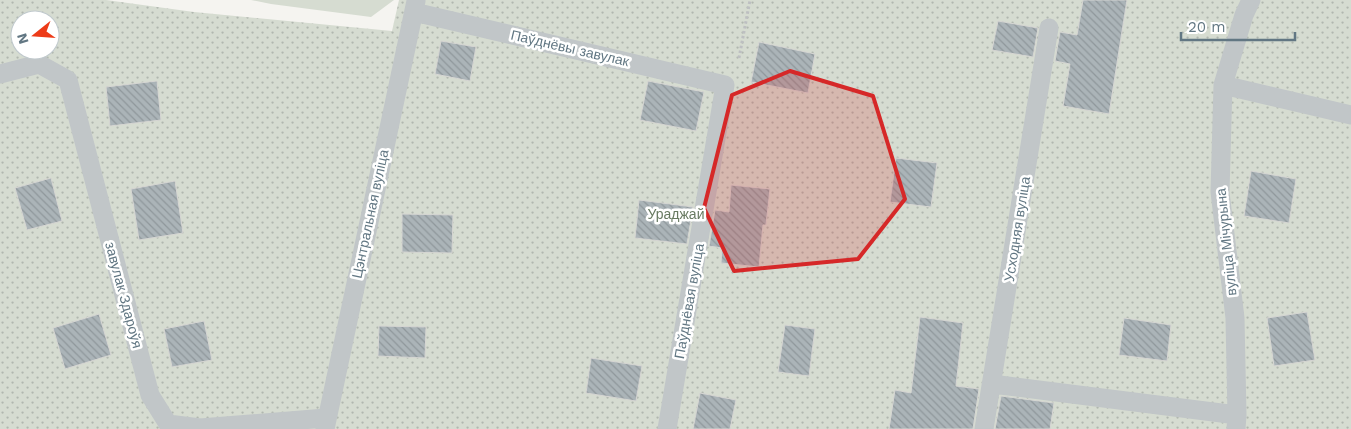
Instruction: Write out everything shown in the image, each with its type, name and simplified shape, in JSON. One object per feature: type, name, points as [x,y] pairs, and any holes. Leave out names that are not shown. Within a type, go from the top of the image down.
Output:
[{"type":"lane","name":"вуліца Мічурына","points":[[1236,422],[1235,318],[1220,192],[1223,85],[1244,15],[1251,0]]},
{"type":"lane","name":"Паўднёвы завулак","points":[[415,6],[726,85]]},
{"type":"lane","name":"Цэнтральная вуліца","points":[[326,424],[415,6]]},
{"type":"lane","name":"Усходняя вуліца","points":[[984,429],[1049,28]]},
{"type":"lane","name":"завулак Здароўя","points":[[0,74],[39,64],[68,80],[150,395],[168,424],[200,428],[326,424]]},
{"type":"lane","name":"Паўднёвая вуліца","points":[[667,429],[726,85]]},
{"type":"lane","points":[[1223,85],[1351,115]]},
{"type":"lane","points":[[992,384],[1236,422]]},
{"type":"path","points":[[726,85],[738,64],[750,0]]},
{"type":"highlighted area","points":[[790,71],[873,96],[905,199],[858,259],[734,271],[704,208],[732,95]]},
{"type":"green space","name":"Ураджай","points":[[0,0],[106,0],[194,12],[392,31],[399,0],[1351,0],[1351,429],[0,429]]},
{"type":"green space","points":[[251,0],[394,0],[371,17]]},
{"type":"building","points":[[1083,0],[1127,0],[1109,114],[1063,106],[1070,64],[1055,61],[1060,32],[1077,35]]},
{"type":"building","points":[[998,21],[1038,28],[1033,57],[992,50]]},
{"type":"building","points":[[441,41],[476,47],[470,81],[435,74]]},
{"type":"building","points":[[759,42],[815,54],[808,93],[751,82]]},
{"type":"building","points":[[157,81],[161,120],[110,126],[106,87]]},
{"type":"building","points":[[648,81],[704,92],[696,131],[640,120]]},
{"type":"building","points":[[896,158],[937,163],[931,207],[890,202]]},
{"type":"building","points":[[1251,171],[1296,179],[1289,223],[1244,216]]},
{"type":"building","points":[[51,178],[62,221],[27,230],[15,188]]},
{"type":"building","points":[[175,181],[183,233],[139,240],[131,189]]},
{"type":"building","points":[[731,185],[770,189],[766,225],[763,225],[759,267],[721,263],[722,248],[709,246],[715,210],[729,212]]},
{"type":"building","points":[[639,200],[693,207],[687,244],[635,238]]},
{"type":"building","points":[[402,214],[453,215],[452,253],[402,252]]},
{"type":"building","points":[[1307,312],[1315,360],[1274,366],[1267,318]]},
{"type":"building","points":[[99,314],[111,355],[65,369],[53,328]]},
{"type":"building","points":[[920,317],[963,323],[956,386],[979,389],[973,429],[889,429],[895,390],[911,393]]},
{"type":"building","points":[[1124,318],[1171,325],[1167,361],[1119,355]]},
{"type":"building","points":[[204,321],[212,360],[172,367],[164,329]]},
{"type":"building","points":[[785,325],[815,329],[809,376],[778,372]]},
{"type":"building","points":[[379,326],[426,327],[425,358],[378,356]]},
{"type":"building","points":[[591,358],[642,366],[636,401],[586,393]]},
{"type":"building","points":[[700,393],[736,400],[730,429],[693,429]]},
{"type":"building","points":[[1001,396],[1054,403],[1050,429],[995,429]]}]
